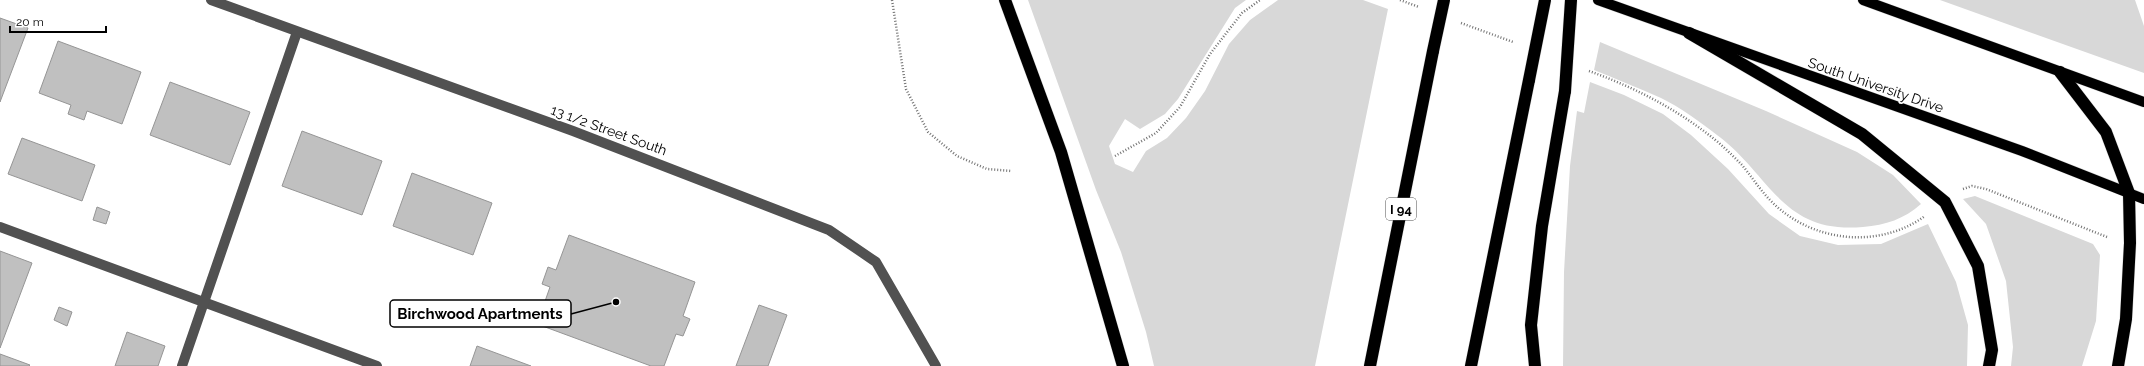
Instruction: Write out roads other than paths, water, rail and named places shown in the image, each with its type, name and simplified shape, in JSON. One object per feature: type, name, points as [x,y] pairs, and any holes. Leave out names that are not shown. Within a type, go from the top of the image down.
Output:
[{"type":"highway","points":[[1005,0],[1061,152],[1123,366]]},
{"type":"highway","points":[[1433,51],[1440,0]]},
{"type":"highway","name":"I 94","points":[[1370,366],[1444,0]]},
{"type":"highway","points":[[1472,366],[1545,0]]},
{"type":"highway","points":[[1534,366],[1532,324],[1542,226],[1565,91],[1571,0]]},
{"type":"highway","points":[[1689,33],[1862,134],[1945,202],[1978,266],[1992,350],[1989,366]]},
{"type":"highway","points":[[2060,72],[2106,132],[2130,193],[2130,243],[2126,319],[2118,366]]},
{"type":"main road","name":"South University Drive","points":[[1598,0],[2022,151],[2144,199]]},
{"type":"main road","points":[[1863,0],[2144,102]]},
{"type":"street","name":"13 1/2 Street South","points":[[210,0],[580,134],[828,230],[876,262],[936,366]]},
{"type":"street","points":[[182,366],[297,32]]},
{"type":"street","points":[[0,227],[377,366]]},
{"type":"place","name":"Birchwood Apartments","points":[[616,302]]}]
